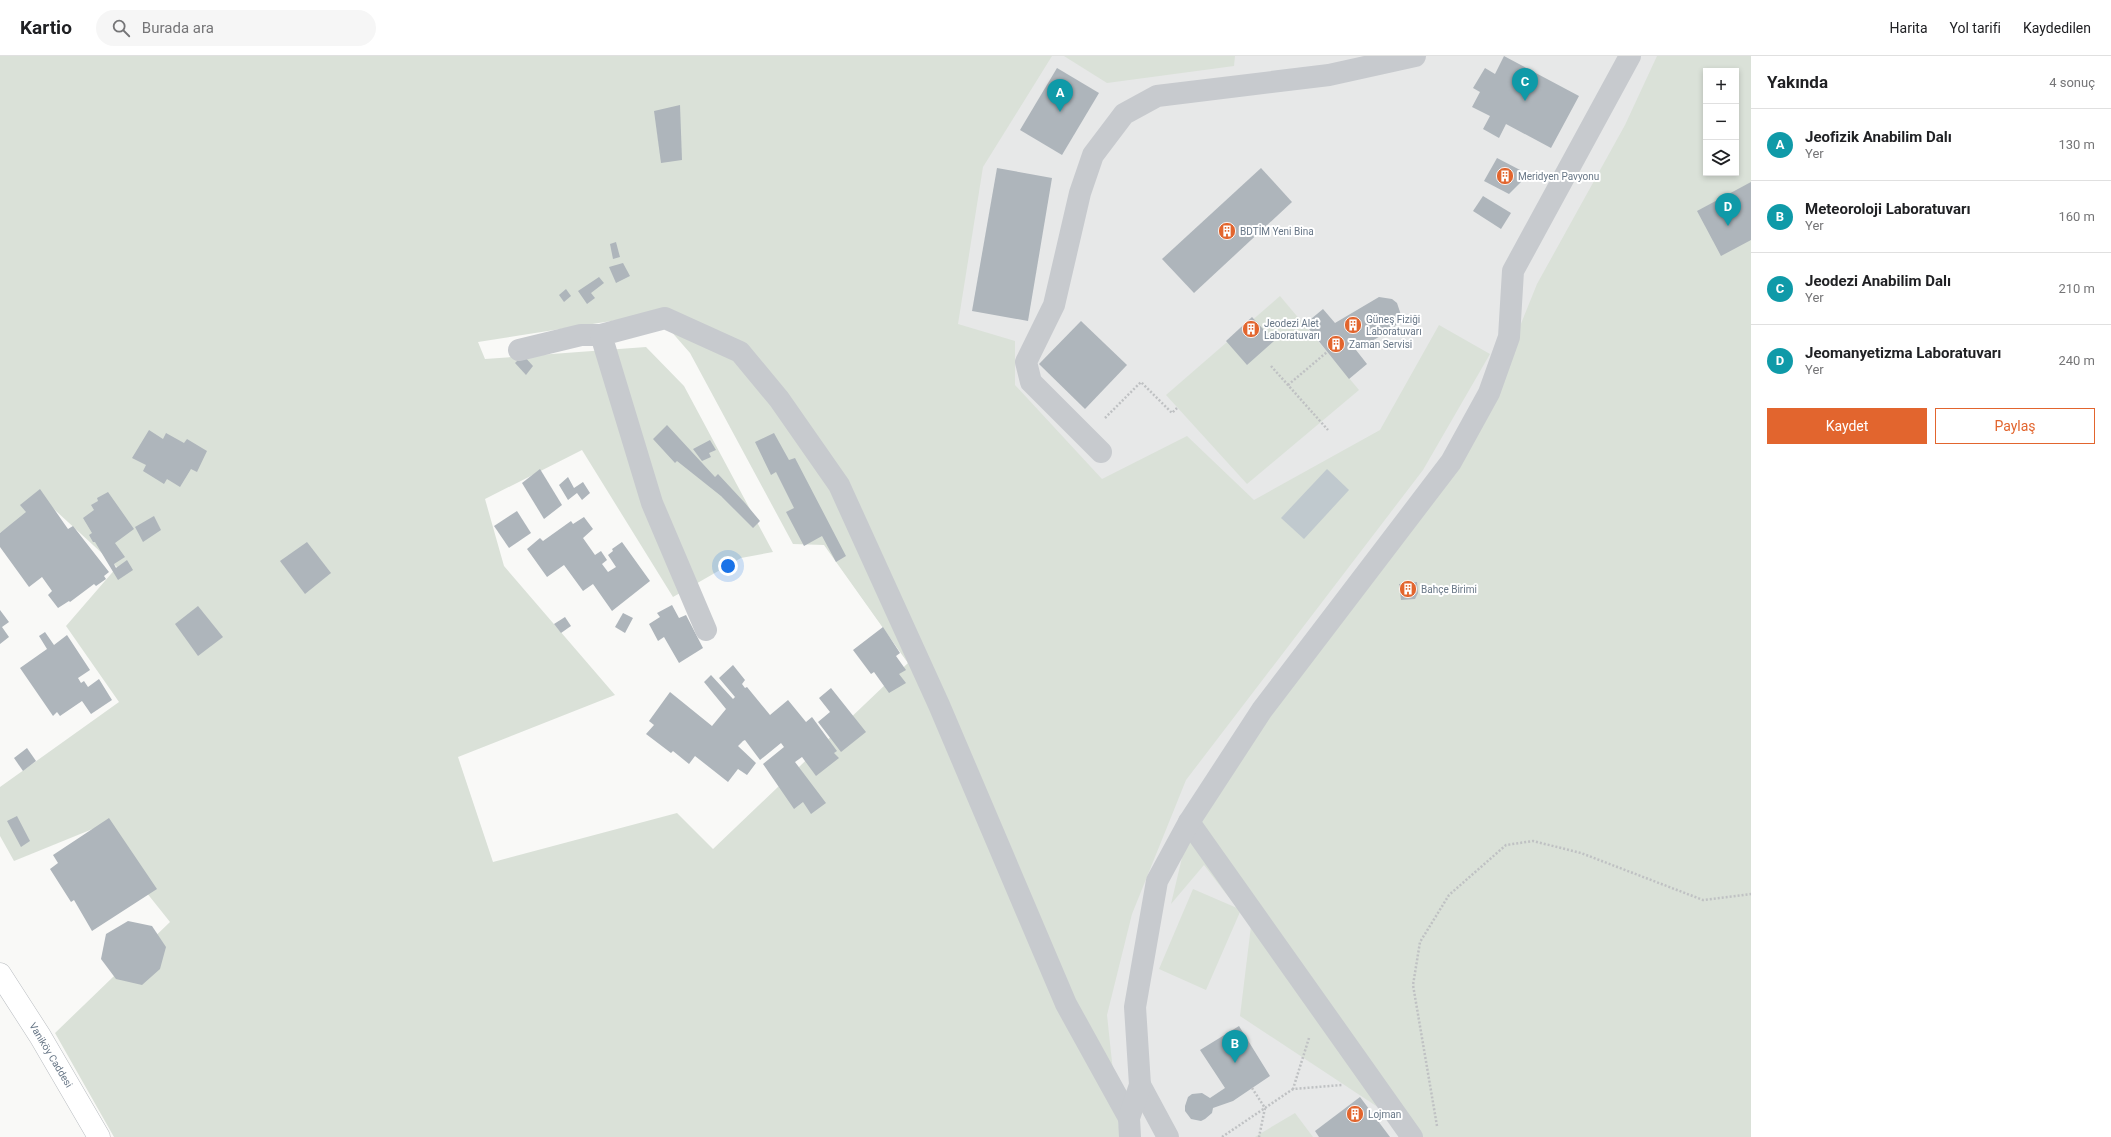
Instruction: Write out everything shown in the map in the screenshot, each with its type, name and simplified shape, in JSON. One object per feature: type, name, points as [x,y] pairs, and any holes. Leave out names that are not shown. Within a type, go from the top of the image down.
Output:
[{"type":"main road","name":"Vaniköy Caddesi","points":[[0,974],[40,1036],[99,1137]]},
{"type":"street","points":[[1101,452],[1031,382],[1026,362],[1054,305],[1080,193],[1093,155],[1124,114],[1157,96],[1329,75],[1415,56]]},
{"type":"street","points":[[1129,1128],[1140,1085],[1135,1007],[1157,881],[1189,822],[1262,710],[1451,462],[1489,393],[1509,337],[1513,271],[1630,56]]},
{"type":"street","points":[[519,350],[581,335],[600,334],[665,318],[740,352],[779,399],[839,485],[939,705],[1066,1004],[1129,1128]]},
{"type":"street","points":[[600,334],[652,503],[706,630]]},
{"type":"street","points":[[1189,822],[1412,1137]]},
{"type":"street","points":[[1140,1085],[1168,1137]]},
{"type":"path","points":[[1288,385],[1327,352]]},
{"type":"path","points":[[1271,366],[1328,430]]},
{"type":"path","points":[[1086,437],[1142,382],[1172,413],[1177,408]]},
{"type":"path","points":[[1438,1129],[1413,985],[1420,942],[1449,895],[1506,845],[1533,840],[1581,853],[1703,900],[1751,894]]},
{"type":"path","points":[[1293,1089],[1318,1004]]},
{"type":"path","points":[[1222,1137],[1293,1089],[1374,1082]]},
{"type":"path","points":[[1252,1088],[1265,1108],[1259,1137]]},
{"type":"shaded area","points":[[0,56],[1052,56],[983,167],[958,324],[1015,341],[1015,385],[1102,479],[1187,436],[1254,500],[1380,430],[1439,325],[1490,354],[1423,470],[1186,780],[1132,914],[1107,1015],[1120,1137],[114,1137],[55,1033],[170,922],[95,828],[14,861],[0,836],[0,787],[119,702],[66,626],[117,567],[44,500],[0,533]],"holes":[[[656,314],[690,353],[793,544],[824,545],[908,663],[713,849],[677,813],[493,862],[458,757],[615,695],[504,566],[485,499],[582,450],[673,597],[741,558],[773,552],[684,386],[646,347],[485,359],[478,342]]]},
{"type":"shaded area","points":[[645,56],[1751,56],[1751,1137],[938,1137],[908,663],[824,544]]},
{"type":"shaded area","points":[[1064,56],[1235,56],[1234,66],[1107,83]]},
{"type":"shaded area","points":[[1657,56],[1751,56],[1751,1137],[1423,1137],[1240,1016],[1251,926],[1240,912],[1206,990],[1159,969],[1193,889],[1237,908],[1204,865],[1171,904],[1189,828],[1502,371],[1537,284],[1625,125]]},
{"type":"shaded area","points":[[1280,296],[1359,390],[1247,484],[1166,395]]},
{"type":"shaded area","points":[[1327,469],[1349,490],[1304,539],[1281,518]]},
{"type":"shaded area","points":[[1295,1113],[1313,1137],[1255,1137],[1258,1135]]},
{"type":"building","points":[[1504,56],[1579,96],[1551,148],[1506,124],[1499,138],[1483,129],[1490,116],[1472,107],[1480,92],[1473,88],[1485,68],[1495,74]]},
{"type":"building","points":[[1057,68],[1099,93],[1062,155],[1020,130]]},
{"type":"building","points":[[680,105],[682,160],[661,163],[654,111]]},
{"type":"building","name":"Meridyen Pavyonu","points":[[1497,158],[1522,171],[1522,181],[1509,194],[1484,181]]},
{"type":"building","points":[[997,168],[1052,178],[1028,321],[972,311]]},
{"type":"building","name":"BDTİM Yeni Bina","points":[[1261,168],[1292,202],[1194,293],[1162,259]]},
{"type":"building","points":[[1751,182],[1751,240],[1721,256],[1697,211]]},
{"type":"building","points":[[1483,196],[1511,213],[1501,229],[1473,211]]},
{"type":"building","points":[[616,242],[620,257],[613,259],[610,244]]},
{"type":"building","points":[[623,263],[630,276],[616,283],[609,267]]},
{"type":"building","points":[[599,277],[604,283],[591,293],[595,298],[587,304],[578,291]]},
{"type":"building","points":[[566,289],[571,296],[564,302],[559,295]]},
{"type":"building","points":[[1379,297],[1392,299],[1397,303],[1401,315],[1400,321],[1391,330],[1356,350],[1367,364],[1349,379],[1305,324],[1323,309],[1335,323]]},
{"type":"building","name":"Jeodezi Alet Laboratuvarı","points":[[1252,317],[1274,341],[1247,365],[1226,341]]},
{"type":"building","points":[[1081,321],[1127,365],[1085,409],[1039,364]]},
{"type":"building","points":[[523,355],[533,366],[526,375],[515,363]]},
{"type":"building","points":[[667,425],[715,477],[718,474],[745,503],[760,521],[753,528],[721,496],[677,461],[675,463],[653,439]]},
{"type":"building","points":[[149,430],[163,439],[166,433],[184,443],[187,439],[207,451],[197,472],[191,469],[180,487],[167,479],[164,484],[143,471],[146,465],[132,458]]},
{"type":"building","points":[[774,433],[789,460],[795,458],[846,556],[836,562],[822,536],[804,546],[786,512],[794,508],[776,472],[771,475],[755,442]]},
{"type":"building","points":[[710,440],[716,450],[709,453],[711,457],[702,461],[693,449]]},
{"type":"building","points":[[540,469],[562,505],[544,519],[522,483]]},
{"type":"building","points":[[568,477],[574,488],[583,482],[590,493],[582,500],[577,493],[568,500],[559,485]]},
{"type":"building","points":[[40,489],[68,529],[73,526],[109,572],[104,576],[106,579],[96,586],[94,584],[70,602],[69,601],[58,608],[48,595],[52,591],[42,577],[29,587],[0,547],[0,533],[26,512],[20,505]]},
{"type":"building","points":[[108,492],[134,529],[115,543],[125,557],[114,564],[116,568],[127,560],[133,570],[118,580],[95,542],[93,542],[89,535],[92,533],[83,518],[94,510],[91,505],[98,501],[97,498]]},
{"type":"building","points":[[517,511],[531,533],[509,548],[494,526]]},
{"type":"building","points":[[154,516],[161,530],[143,542],[135,527]]},
{"type":"building","points":[[584,517],[593,529],[583,538],[595,555],[601,551],[607,560],[602,564],[608,572],[616,567],[608,555],[613,551],[612,549],[622,542],[650,581],[612,611],[593,584],[583,591],[564,565],[547,577],[527,549],[540,538],[543,541],[571,521],[573,524]]},
{"type":"building","points":[[307,542],[331,573],[305,594],[280,561]]},
{"type":"building","name":"Bahçe Birimi","points":[[1417,582],[1418,593],[1415,599],[1401,600],[1399,584]]},
{"type":"building","points":[[672,605],[679,618],[686,615],[703,648],[679,663],[664,637],[658,641],[649,624],[660,617],[657,613]]},
{"type":"building","points":[[198,606],[223,637],[198,656],[175,624]]},
{"type":"building","points":[[0,610],[9,622],[2,627],[9,637],[0,644]]},
{"type":"building","points":[[623,613],[633,618],[625,633],[615,627]]},
{"type":"building","points":[[565,617],[571,626],[561,633],[554,624]]},
{"type":"building","points":[[883,627],[900,653],[896,656],[906,670],[899,674],[906,683],[889,693],[874,672],[871,674],[853,650]]},
{"type":"building","points":[[45,632],[54,645],[67,635],[90,670],[78,678],[81,683],[84,681],[88,687],[99,679],[112,700],[91,714],[82,701],[60,716],[57,712],[53,716],[20,668],[47,649],[39,636]]},
{"type":"building","points":[[733,665],[745,680],[742,684],[745,688],[747,687],[770,715],[788,700],[806,722],[812,717],[837,751],[834,753],[839,758],[816,776],[802,757],[795,762],[826,803],[811,814],[803,802],[794,809],[763,764],[784,747],[781,743],[760,760],[745,740],[743,741],[738,746],[756,763],[747,775],[738,769],[728,782],[695,756],[689,764],[673,751],[671,753],[646,734],[654,725],[649,721],[670,692],[712,726],[726,709],[704,682],[711,675],[733,699],[735,697],[719,678]]},
{"type":"building","points":[[831,688],[866,732],[841,752],[818,722],[830,712],[819,698]]},
{"type":"building","points":[[27,748],[36,761],[23,771],[14,758]]},
{"type":"building","points":[[17,816],[30,841],[21,847],[7,821]]},
{"type":"building","points":[[109,818],[157,889],[92,931],[74,900],[71,902],[50,869],[58,863],[53,855]]},
{"type":"building","points":[[128,921],[152,926],[166,947],[160,969],[142,985],[116,979],[101,959],[106,934]]},
{"type":"building","points":[[1239,1026],[1270,1076],[1233,1101],[1213,1108],[1212,1113],[1205,1119],[1201,1121],[1191,1119],[1185,1111],[1188,1097],[1192,1094],[1202,1093],[1210,1098],[1225,1088],[1200,1050]]},
{"type":"building","name":"Lojman","points":[[1360,1097],[1390,1137],[1319,1137],[1315,1131]]},
{"type":"place","name":"Jeodezi Anabilim Dalı","points":[[1525,101]]},
{"type":"place","name":"Jeofizik Anabilim Dalı","points":[[1060,112]]},
{"type":"place","name":"Meridyen Pavyonu","points":[[1505,176]]},
{"type":"place","name":"Jeomanyetizma Laboratuvarı","points":[[1728,226]]},
{"type":"place","name":"BDTİM Yeni Bina","points":[[1227,231]]},
{"type":"place","name":"Güneş Fiziği Laboratuvarı","points":[[1353,325]]},
{"type":"place","name":"Jeodezi Alet Laboratuvarı","points":[[1251,329]]},
{"type":"place","name":"Zaman Servisi","points":[[1336,344]]},
{"type":"place","name":"Bahçe Birimi","points":[[1408,589]]},
{"type":"place","name":"Meteoroloji Laboratuvarı","points":[[1235,1063]]},
{"type":"place","name":"Lojman","points":[[1355,1114]]}]
